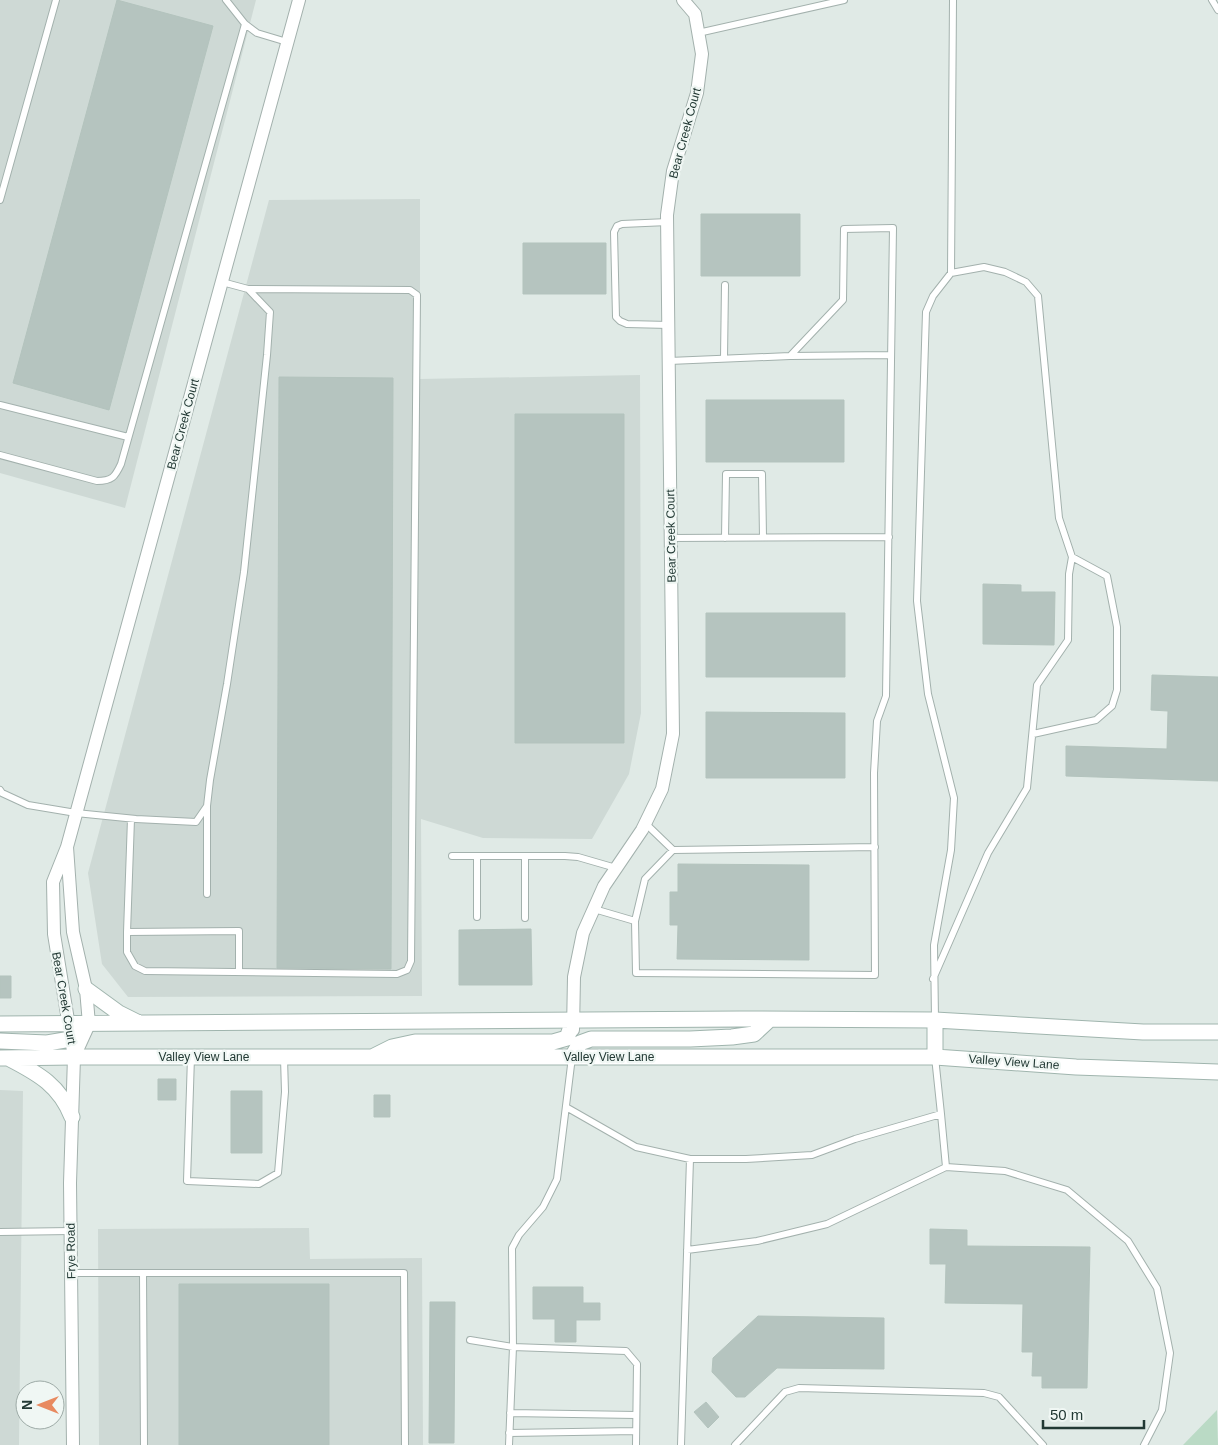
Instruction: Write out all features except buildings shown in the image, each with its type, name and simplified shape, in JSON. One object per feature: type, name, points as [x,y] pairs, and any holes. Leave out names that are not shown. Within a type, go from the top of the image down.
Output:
[{"type":"main road","points":[[86,989],[119,1013],[141,1024]]},
{"type":"main road","points":[[572,1057],[580,1043],[591,1039],[732,1037],[754,1034],[769,1020]]},
{"type":"main road","points":[[0,1041],[47,1043],[69,1031],[89,1024],[935,1020],[1143,1032],[1218,1032]]},
{"type":"main road","points":[[935,1020],[935,1057]]},
{"type":"main road","points":[[373,1057],[392,1047],[415,1042],[553,1042],[566,1038],[573,1021]]},
{"type":"main road","points":[[0,1024],[69,1031]]},
{"type":"main road","name":"Valley View Lane","points":[[4,1058],[935,1057],[1076,1067],[1218,1072]]},
{"type":"main road","points":[[4,1058],[35,1072],[57,1090],[67,1104],[72,1117]]},
{"type":"street","name":"Bear Creek Court","points":[[74,1057],[54,934],[53,882],[67,847],[299,0]]},
{"type":"street","name":"Bear Creek Court","points":[[572,1057],[574,977],[583,933],[604,886],[645,823],[662,789],[673,734],[668,222],[674,171],[697,93],[702,54],[695,14],[683,0]]},
{"type":"street","name":"Bear Creek Court","points":[[67,847],[73,932],[86,989],[89,1024],[74,1057]]},
{"type":"street","name":"Frye Road","points":[[73,1445],[71,1231],[74,1057]]},
{"type":"lane","points":[[0,200],[56,0]]},
{"type":"lane","points":[[226,0],[245,24],[257,33],[287,42]]},
{"type":"lane","points":[[698,33],[844,0]]},
{"type":"lane","points":[[935,1020],[934,945],[951,850],[954,798],[928,694],[922,655],[917,600],[917,546],[926,312],[933,296],[950,273],[953,0]]},
{"type":"lane","points":[[1212,0],[1218,10]]},
{"type":"lane","points":[[0,455],[97,481],[107,481],[116,476],[121,464],[245,24]]},
{"type":"lane","points":[[668,222],[622,224],[617,226],[614,232],[616,317],[620,322],[626,324],[668,325]]},
{"type":"lane","points":[[673,850],[645,879],[635,921],[636,973],[875,975],[874,773],[877,721],[886,696],[893,228],[844,229],[843,300],[790,356]]},
{"type":"lane","points":[[933,979],[988,853],[1027,788],[1037,685],[1068,640],[1069,574],[1072,558],[1059,518],[1038,296],[1026,282],[1005,272],[984,267],[950,273]]},
{"type":"lane","points":[[131,819],[128,952],[135,966],[145,972],[397,974],[407,970],[411,961],[417,295],[410,290],[248,289],[222,282]]},
{"type":"lane","points":[[724,358],[725,285]]},
{"type":"lane","points":[[207,894],[207,806],[244,572],[270,312],[248,289]]},
{"type":"lane","points":[[669,361],[790,356],[891,355]]},
{"type":"lane","points":[[0,405],[128,438]]},
{"type":"lane","points":[[725,538],[726,474],[762,474],[763,538]]},
{"type":"lane","points":[[670,538],[889,537]]},
{"type":"lane","points":[[1033,734],[1096,720],[1112,706],[1117,690],[1117,627],[1107,576],[1072,558]]},
{"type":"lane","points":[[0,790],[2,793],[28,805],[131,819],[196,822],[207,806]]},
{"type":"lane","points":[[645,823],[673,850],[875,847]]},
{"type":"lane","points":[[452,856],[578,857],[616,868]]},
{"type":"lane","points":[[477,857],[477,917]]},
{"type":"lane","points":[[525,857],[525,918]]},
{"type":"lane","points":[[594,909],[635,921]]},
{"type":"lane","points":[[127,932],[239,931],[239,972]]},
{"type":"lane","points":[[191,1057],[187,1181],[259,1184],[278,1173],[285,1092],[284,1057]]},
{"type":"lane","points":[[509,1445],[513,1347],[512,1248],[519,1234],[543,1206],[557,1179],[572,1057]]},
{"type":"lane","points":[[935,1057],[946,1166]]},
{"type":"lane","points":[[566,1107],[636,1146],[690,1159],[746,1159],[812,1155],[941,1114]]},
{"type":"lane","points":[[681,1445],[690,1159]]},
{"type":"lane","points":[[687,1250],[757,1241],[827,1224],[946,1166],[1005,1171],[1067,1190],[1128,1241],[1157,1288],[1170,1353],[1162,1410],[1144,1445]]},
{"type":"lane","points":[[0,1232],[71,1231]]},
{"type":"lane","points":[[71,1273],[404,1273],[404,1445]]},
{"type":"lane","points":[[143,1273],[144,1445]]},
{"type":"lane","points":[[470,1340],[513,1347],[626,1351],[637,1364],[636,1445]]},
{"type":"lane","points":[[735,1445],[785,1392],[799,1388],[984,1393],[999,1397],[1043,1445]]},
{"type":"lane","points":[[510,1413],[636,1415]]},
{"type":"lane","points":[[509,1433],[636,1431]]},
{"type":"shaded area","points":[[0,0],[256,0],[125,508],[0,473]]},
{"type":"shaded area","points":[[420,199],[420,379],[640,375],[641,713],[629,774],[592,839],[483,838],[421,819],[422,996],[128,997],[102,964],[88,873],[269,200]]},
{"type":"shaded area","points":[[0,1090],[23,1091],[20,1380],[15,1380],[15,1430],[19,1430],[19,1445],[0,1445]]},
{"type":"shaded area","points":[[309,1228],[310,1259],[422,1258],[423,1445],[99,1445],[98,1229]]},
{"type":"green space","points":[[1217,1410],[1218,1445],[1183,1445]]}]
